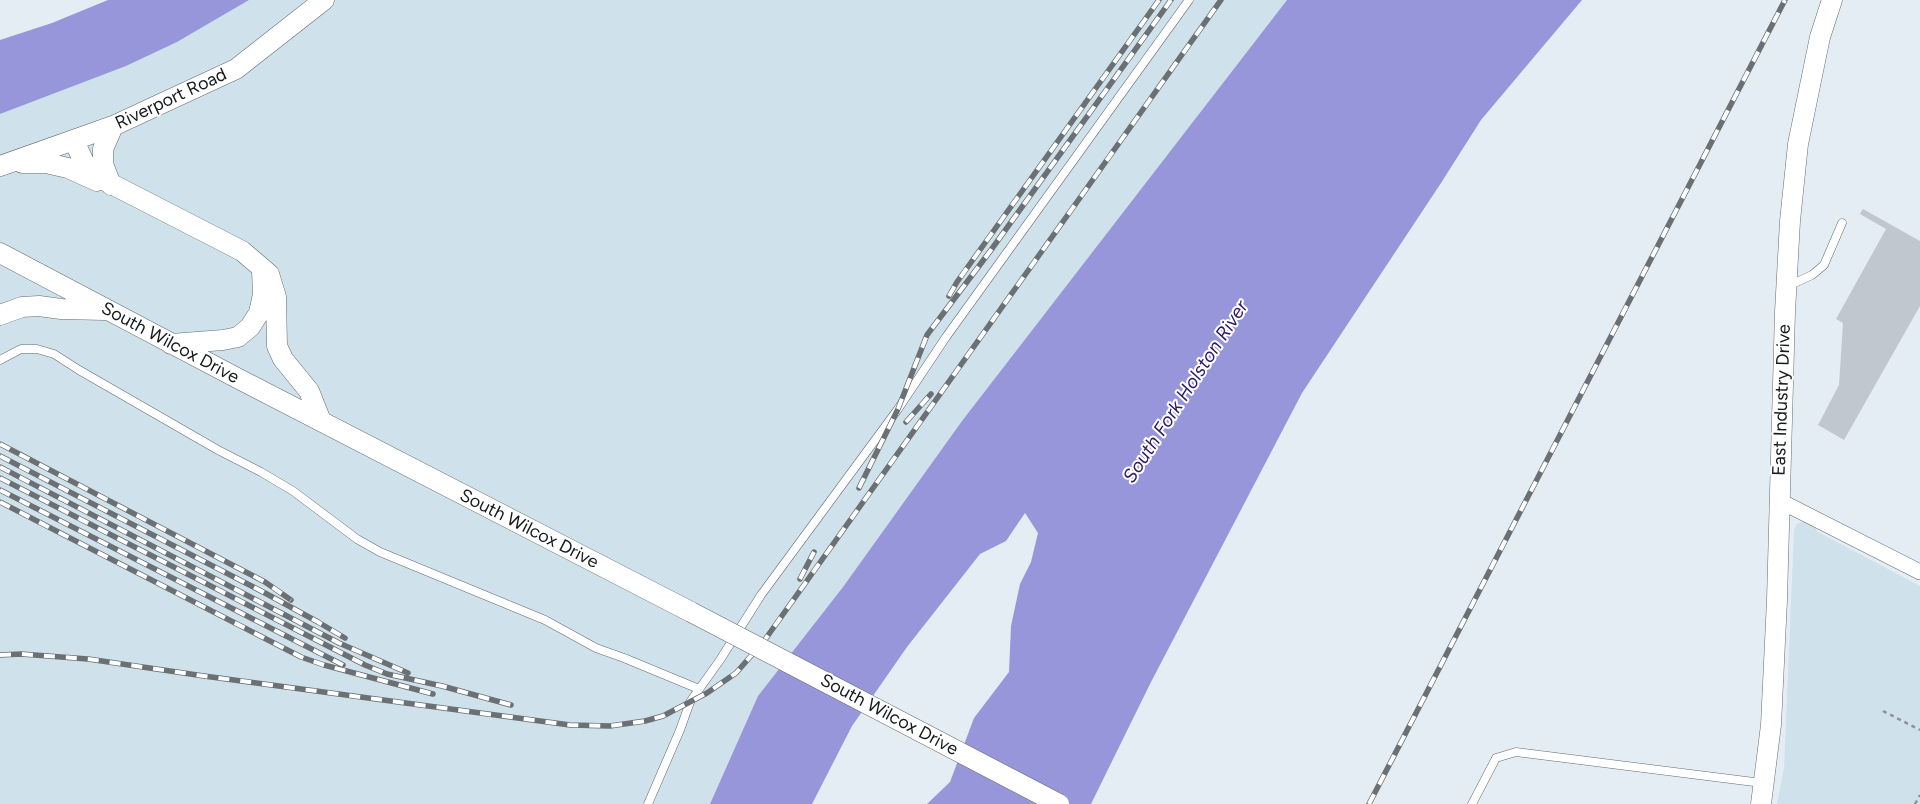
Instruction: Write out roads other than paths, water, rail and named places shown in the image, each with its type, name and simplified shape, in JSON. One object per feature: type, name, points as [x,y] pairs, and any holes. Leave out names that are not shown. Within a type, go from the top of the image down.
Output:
[{"type":"main road","name":"Riverport Road","points":[[4,164],[113,126],[236,69],[324,0]]},
{"type":"main road","name":"East Industry Drive","points":[[1761,804],[1771,726],[1786,287],[1790,221],[1798,144],[1820,37],[1832,0]]},
{"type":"main road","points":[[111,185],[103,164],[102,148],[113,126]]},
{"type":"main road","points":[[74,140],[85,164],[96,176],[242,251],[270,274],[276,297],[276,346],[283,359],[309,390],[321,421]]},
{"type":"main road","points":[[4,164],[46,163],[68,168],[111,185]]},
{"type":"main road","name":"South Wilcox Drive","points":[[0,253],[171,344],[1059,804]]},
{"type":"main road","points":[[171,344],[238,337],[250,327],[259,313],[263,294],[262,268]]},
{"type":"main road","points":[[0,315],[22,307],[39,306],[109,311]]},
{"type":"street","points":[[1780,501],[1920,572]]},
{"type":"lane","points":[[648,804],[690,702],[761,595],[898,409],[946,337],[1189,0]]},
{"type":"lane","points":[[1786,287],[1812,275],[1824,264],[1842,223]]},
{"type":"lane","points":[[0,360],[21,349],[37,349],[54,354],[218,450],[293,490],[358,539],[380,552],[545,620],[596,648],[699,689]]},
{"type":"lane","points":[[1472,804],[1496,758],[1516,752],[1764,783]]},
{"type":"water","points":[[108,0],[249,0],[177,42],[126,66],[0,114],[0,40],[52,23]]},
{"type":"water","name":"South Fork Holston River","points":[[1287,0],[1582,0],[1481,120],[1302,393],[1151,682],[1091,804],[927,804],[950,782],[974,718],[1009,672],[1011,626],[1020,584],[1031,562],[1038,533],[1025,513],[1006,541],[980,554],[907,647],[852,726],[812,804],[710,804],[758,696],[843,587],[962,421]]},
{"type":"railway","points":[[949,296],[957,282],[1159,0]]},
{"type":"railway","points":[[859,488],[898,409],[927,335],[991,250],[1171,0]]},
{"type":"railway","points":[[0,655],[21,654],[88,659],[570,725],[610,726],[645,721],[663,716],[707,693],[736,673],[764,641],[1221,0]]},
{"type":"railway","points":[[1369,804],[1785,0]]},
{"type":"railway","points":[[906,422],[931,394]]},
{"type":"railway","points":[[0,444],[265,582],[291,600]]},
{"type":"railway","points":[[0,456],[265,593],[345,638]]},
{"type":"railway","points":[[0,467],[339,643],[408,673]]},
{"type":"railway","points":[[0,478],[365,665],[387,674],[442,686],[511,705]]},
{"type":"railway","points":[[0,490],[343,665]]},
{"type":"railway","points":[[0,502],[301,657],[433,694]]},
{"type":"railway","points":[[800,579],[814,552]]}]
